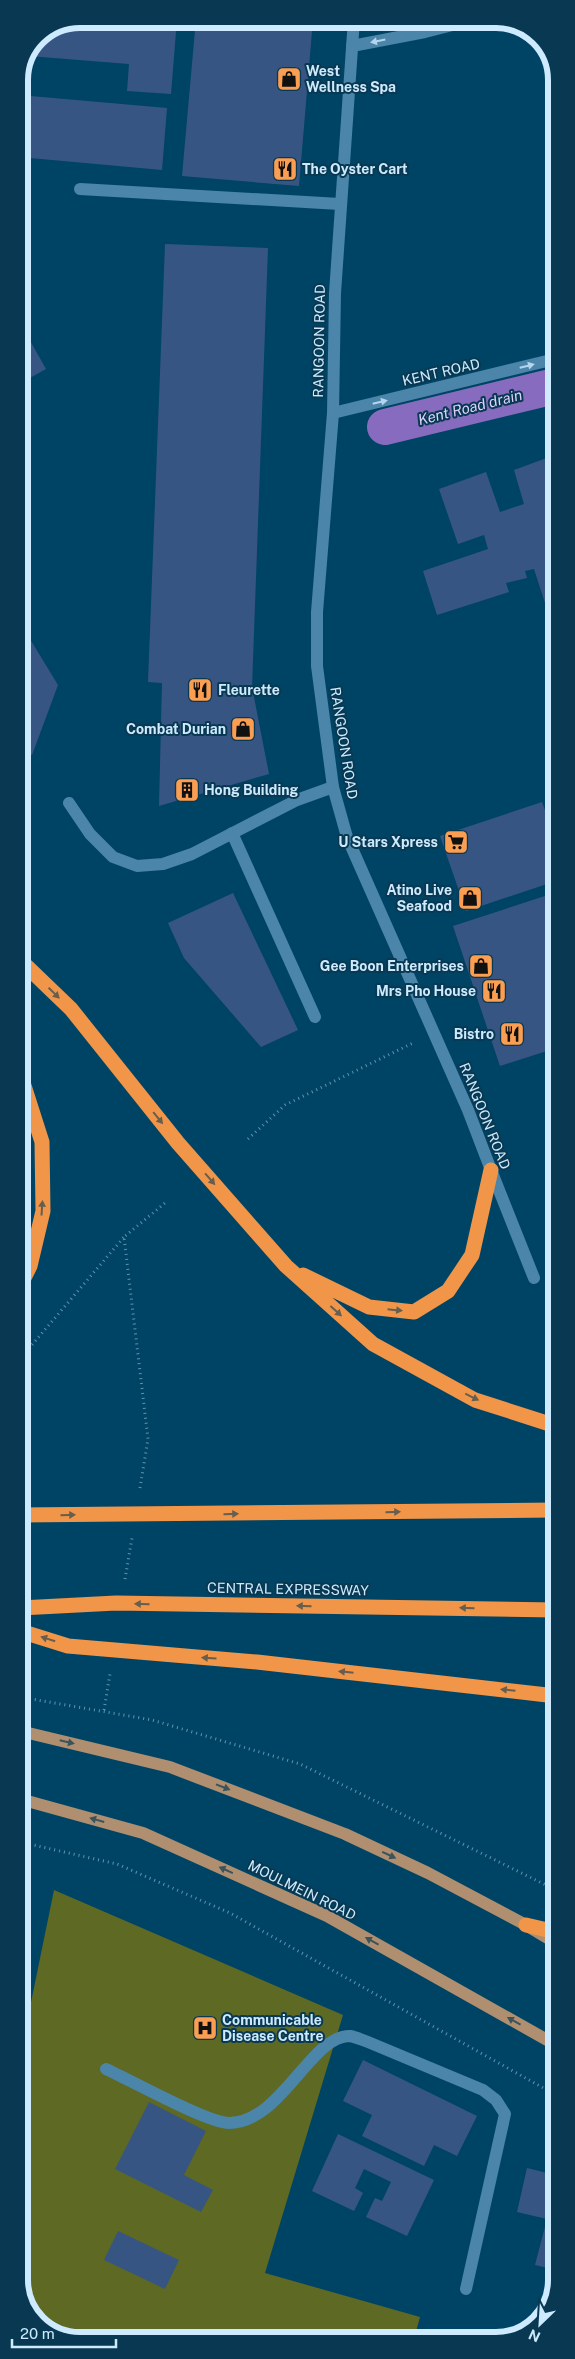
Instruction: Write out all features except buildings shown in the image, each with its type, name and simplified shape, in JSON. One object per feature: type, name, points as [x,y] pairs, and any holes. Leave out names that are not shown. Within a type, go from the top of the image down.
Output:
[{"type":"highway","points":[[28,968],[71,1009],[178,1143],[286,1266],[373,1344],[475,1400],[548,1423]]},
{"type":"highway","points":[[28,1098],[42,1142],[43,1211],[28,1270]]},
{"type":"highway","points":[[286,1266],[369,1307],[414,1312],[448,1291],[472,1255],[491,1170]]},
{"type":"highway","points":[[28,1516],[548,1510]]},
{"type":"highway","name":"CENTRAL EXPRESSWAY","points":[[28,1608],[116,1604],[548,1610]]},
{"type":"highway","points":[[28,1634],[68,1646],[257,1662],[548,1695]]},
{"type":"highway","points":[[526,1925],[548,1930]]},
{"type":"main road","points":[[28,1733],[170,1767],[345,1834],[428,1873],[548,1938]]},
{"type":"main road","name":"MOULMEIN ROAD","points":[[28,1801],[144,1833],[327,1916],[548,2040]]},
{"type":"street","name":"RANGOON ROAD","points":[[353,28],[335,293],[333,413],[317,612],[317,666],[333,787],[347,837],[434,1032],[534,1278]]},
{"type":"street","points":[[352,46],[441,28]]},
{"type":"street","points":[[80,190],[340,204]]},
{"type":"street","name":"KENT ROAD","points":[[333,413],[548,360]]},
{"type":"street","points":[[69,803],[90,834],[113,857],[137,866],[163,864],[192,854],[297,800],[333,787]]},
{"type":"street","points":[[232,833],[315,1017]]},
{"type":"street","points":[[106,2068],[204,2115],[228,2123],[248,2120],[272,2104],[327,2044],[349,2036],[368,2042],[483,2090],[496,2100],[506,2114],[466,2289]]},
{"type":"path","points":[[248,1139],[285,1105],[434,1032]]},
{"type":"path","points":[[28,1349],[124,1237],[165,1203]]},
{"type":"path","points":[[124,1237],[148,1440]]},
{"type":"path","points":[[28,1698],[152,1720],[300,1764],[548,1886]]},
{"type":"path","points":[[28,1844],[117,1864],[230,1913],[548,2091]]},
{"type":"green space","points":[[54,1890],[343,2015],[265,2273],[420,2317],[416,2332],[69,2331],[53,2325],[45,2319],[34,2306],[28,2290],[28,2017]]},
{"type":"waterway","name":"Kent Road drain","points":[[385,427],[548,388]]},
{"type":"place","name":"West Wellness Spa","points":[[289,79]]},
{"type":"place","name":"The Oyster Cart","points":[[285,169]]},
{"type":"place","name":"Fleurette","points":[[200,690]]},
{"type":"place","name":"Combat Durian","points":[[243,729]]},
{"type":"place","name":"Hong Building","points":[[187,790]]},
{"type":"place","name":"U Stars Xpress","points":[[456,842]]},
{"type":"place","name":"Atino Live Seafood","points":[[470,898]]},
{"type":"place","name":"Gee Boon Enterprises","points":[[481,966]]},
{"type":"place","name":"Mrs Pho House","points":[[494,991]]},
{"type":"place","name":"Bistro","points":[[512,1034]]},
{"type":"place","name":"Communicable Disease Centre","points":[[205,2028]]}]
